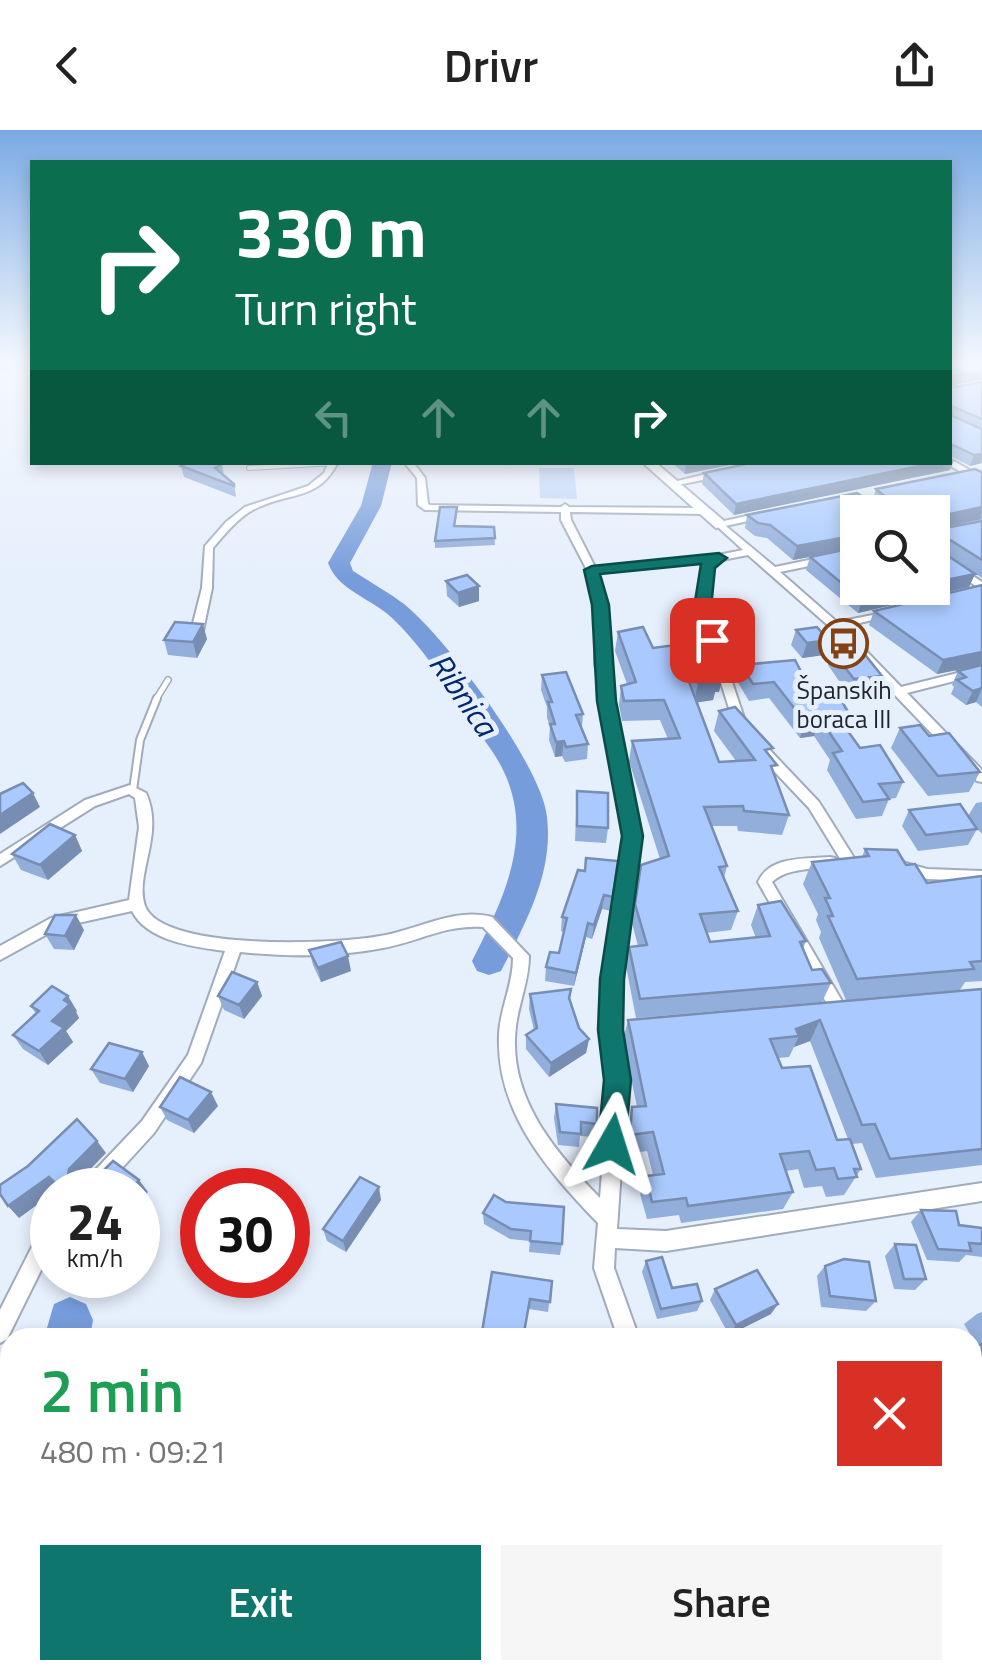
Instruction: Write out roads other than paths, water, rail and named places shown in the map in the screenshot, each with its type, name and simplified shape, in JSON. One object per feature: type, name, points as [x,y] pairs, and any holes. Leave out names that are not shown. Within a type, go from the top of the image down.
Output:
[{"type":"main road","points":[[651,465],[721,524],[778,513]]},
{"type":"main road","points":[[952,477],[976,472]]},
{"type":"street","points":[[952,463],[976,472],[982,481]]},
{"type":"street","points":[[197,631],[207,588],[208,548],[253,506],[317,486],[327,479],[333,465]]},
{"type":"street","points":[[410,465],[420,478],[423,505],[428,508],[704,511]]},
{"type":"street","points":[[672,483],[727,473]]},
{"type":"street","points":[[565,507],[566,520],[592,570],[600,605],[606,701],[633,836],[612,979],[610,1030],[618,1080],[605,1227],[606,1278],[625,1328]]},
{"type":"street","points":[[721,524],[835,626],[897,692],[976,766],[982,778]]},
{"type":"street","points":[[592,570],[719,558],[751,551]]},
{"type":"street","points":[[775,570],[840,557]]},
{"type":"street","points":[[719,558],[707,566],[702,608],[740,726],[814,804],[849,861]]},
{"type":"street","points":[[950,565],[982,589]]},
{"type":"street","points":[[964,595],[982,589]]},
{"type":"street","points":[[835,626],[908,608]]},
{"type":"street","points":[[897,692],[982,670]]},
{"type":"street","points":[[0,861],[90,803],[122,790],[133,790],[141,796],[148,819],[136,904],[142,917],[155,926],[233,949],[360,945],[455,920],[487,922],[516,946],[522,968],[507,1031],[507,1056],[521,1109],[534,1136],[605,1227],[666,1241],[982,1192]]},
{"type":"street","points":[[822,1014],[850,1012],[766,882],[768,875],[783,867],[868,862]]},
{"type":"street","points":[[885,863],[927,874],[982,876]]},
{"type":"street","points":[[0,954],[56,922],[136,904]]},
{"type":"street","points":[[110,1168],[148,1127],[188,1068],[205,1035],[233,949]]},
{"type":"street","points":[[610,1030],[630,1029]]},
{"type":"street","points":[[2,1328],[30,1272]]},
{"type":"lane","points":[[249,468],[292,465]]},
{"type":"lane","points":[[133,790],[139,781],[137,754],[143,730],[168,680]]},
{"type":"waterway","name":"Ribnica","points":[[382,465],[371,506],[339,563],[343,574],[397,610],[437,652],[518,771],[531,812],[531,851],[519,905],[489,961]]},
{"type":"waterway","name":"Ribnica","points":[[69,1328],[70,1320]]},
{"type":"place","name":"Španskih boraca III","points":[[844,644]]}]
